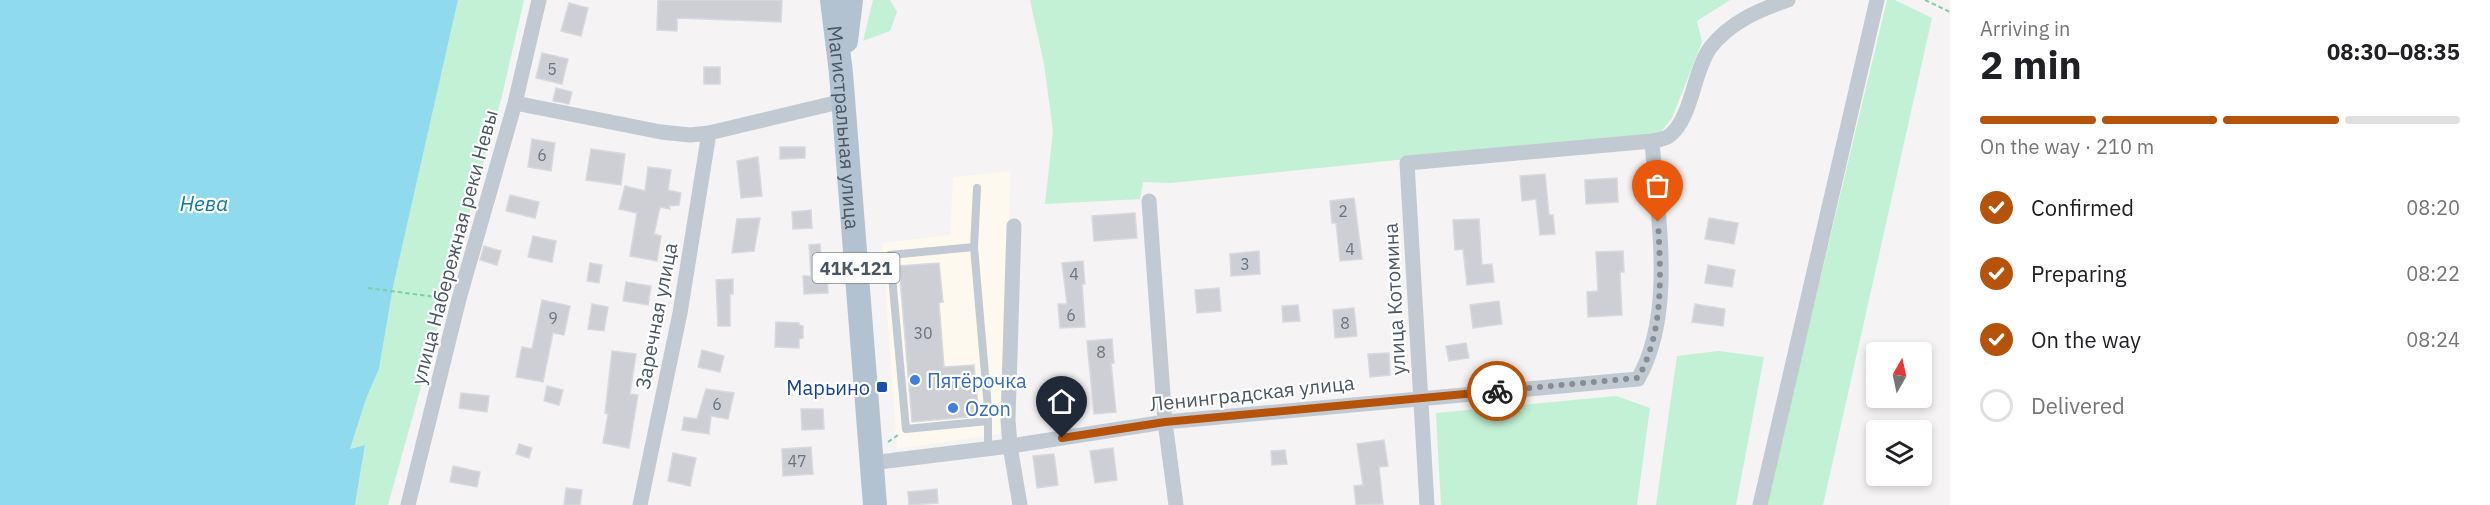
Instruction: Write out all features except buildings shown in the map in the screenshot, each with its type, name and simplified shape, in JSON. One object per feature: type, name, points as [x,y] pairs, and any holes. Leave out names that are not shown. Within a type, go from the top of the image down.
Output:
[{"type":"main road","name":"Магистральная улица","points":[[832,0],[841,73],[875,505]]},
{"type":"main road","points":[[841,73],[851,0]]},
{"type":"street","name":"улица Набережная реки Невы","points":[[408,505],[459,299],[515,103],[539,0]]},
{"type":"street","points":[[1652,141],[1668,137],[1680,124],[1700,65],[1722,35],[1760,10],[1788,0]]},
{"type":"street","points":[[1760,505],[1877,0]]},
{"type":"street","points":[[515,103],[661,132],[690,135],[709,133],[843,101]]},
{"type":"street","name":"Заречная улица","points":[[640,505],[680,313],[709,133]]},
{"type":"street","name":"улица Котомина","points":[[1427,505],[1407,163],[1652,141]]},
{"type":"street","name":"Ленинградская улица","points":[[872,463],[1010,446],[1165,422],[1638,378],[1649,359],[1660,295],[1652,141]]},
{"type":"street","points":[[1149,201],[1165,422],[1176,505]]},
{"type":"street","points":[[1014,226],[1008,419],[1020,505]]},
{"type":"lane","points":[[977,188],[974,247],[988,421],[988,448]]},
{"type":"lane","points":[[974,247],[890,255],[906,429],[988,421]]},
{"type":"path","points":[[1925,0],[1950,12]]},
{"type":"path","points":[[375,289],[376,284]]},
{"type":"path","points":[[368,288],[459,299]]},
{"type":"shaded area","points":[[1011,171],[1000,434],[897,449],[882,243],[950,235],[953,177]]},
{"type":"green space","points":[[458,0],[524,0],[502,96],[388,505],[355,505],[365,445],[350,449],[366,399],[379,369],[393,287]]},
{"type":"green space","points":[[873,0],[890,0],[897,12],[890,31],[863,41]]},
{"type":"green space","points":[[1030,0],[1730,0],[1697,21],[1702,42],[1672,118],[1660,133],[1171,183],[1143,182],[1140,199],[1045,204],[1053,131],[1044,64]]},
{"type":"green space","points":[[1887,0],[1895,0],[1932,18],[1823,505],[1766,505]]},
{"type":"green space","points":[[1719,351],[1764,357],[1736,505],[1656,505],[1677,356]]},
{"type":"green space","points":[[1616,396],[1650,408],[1637,505],[1441,505],[1436,413]]},
{"type":"water","name":"Нева","points":[[0,0],[458,0],[393,287],[379,369],[366,399],[350,449],[365,445],[355,505],[0,505]]},
{"type":"way so far","points":[[1497,391],[1638,378],[1649,359],[1660,295],[1658,222]]},
{"type":"place","name":"Пятёрочка","points":[[915,380]]},
{"type":"place","name":"Марьино","points":[[882,387]]},
{"type":"place","name":"Ozon","points":[[953,408]]},
{"type":"route","points":[[1062,438],[1165,422],[1497,391]]}]
